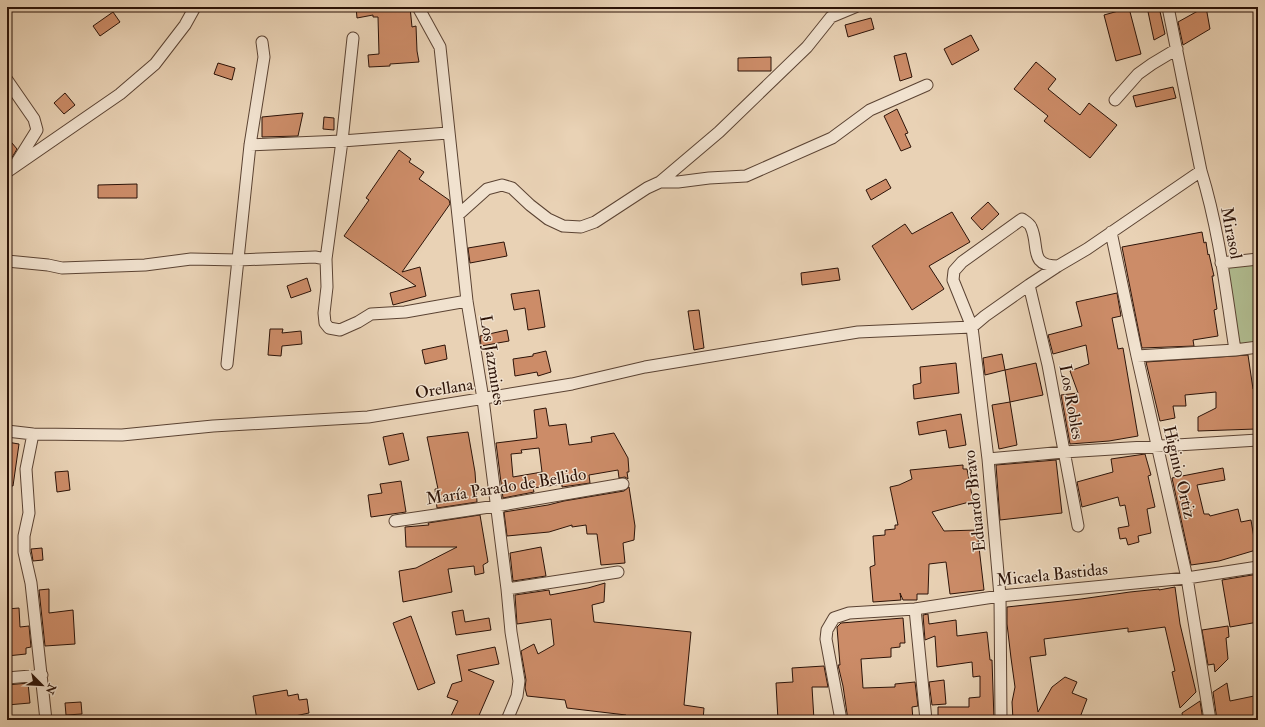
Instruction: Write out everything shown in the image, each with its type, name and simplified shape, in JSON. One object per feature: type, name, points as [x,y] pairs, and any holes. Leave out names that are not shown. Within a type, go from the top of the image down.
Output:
[{"type":"street","points":[[11,169],[120,94],[155,64],[185,24],[195,7]]},
{"type":"street","name":"Los Jazmines","points":[[418,7],[440,47],[467,301],[483,399],[511,632],[519,681],[517,696],[507,720]]},
{"type":"street","points":[[458,215],[487,189],[502,185],[512,188],[548,219],[563,226],[581,227],[595,222],[647,188],[660,182],[725,127],[807,47],[831,17],[855,7]]},
{"type":"street","name":"Mirasol","points":[[1168,7],[1221,263],[1235,350]]},
{"type":"street","points":[[353,38],[342,141],[326,259],[327,287],[324,313],[325,323],[329,328],[340,330],[371,314],[405,312],[467,301]]},
{"type":"street","points":[[227,364],[250,145],[264,57],[262,42]]},
{"type":"street","points":[[1115,100],[1138,74],[1177,49]]},
{"type":"street","points":[[7,80],[34,119],[37,130],[11,169]]},
{"type":"street","points":[[660,182],[678,182],[709,178],[746,176],[832,138],[870,110],[927,85]]},
{"type":"street","points":[[250,145],[342,141],[448,133]]},
{"type":"street","points":[[972,327],[1029,285],[1087,249],[1201,171]]},
{"type":"street","name":"Eduardo Bravo","points":[[1001,720],[1000,596],[988,460],[972,327],[953,280],[954,271],[962,262],[1022,219],[1031,227],[1038,258],[1042,263],[1048,266],[1058,266]]},
{"type":"street","name":"Higinio Ortiz","points":[[1111,232],[1137,356],[1187,578],[1210,720]]},
{"type":"street","points":[[7,261],[48,265],[62,268],[145,265],[191,259],[238,260],[315,257],[326,259]]},
{"type":"street","points":[[1221,263],[1258,259]]},
{"type":"street","name":"Los Robles","points":[[1029,285],[1048,365],[1078,526]]},
{"type":"street","name":"Orellana","points":[[7,431],[33,434],[122,435],[213,426],[368,417],[572,384],[645,367],[858,332],[972,327]]},
{"type":"street","points":[[1137,356],[1235,350],[1258,347]]},
{"type":"street","points":[[33,434],[26,469],[29,513],[24,536],[24,552],[31,583],[46,720]]},
{"type":"street","points":[[988,460],[1064,452],[1258,440]]},
{"type":"street","name":"María Parado de Bellido","points":[[395,520],[496,506],[622,484]]},
{"type":"street","name":"Micaela Bastidas","points":[[841,720],[826,639],[827,630],[834,618],[849,613],[915,609],[1000,596],[1187,578],[1258,567]]},
{"type":"street","points":[[507,589],[618,572]]},
{"type":"street","points":[[915,609],[926,720]]},
{"type":"street","points":[[7,678],[42,675]]},
{"type":"green space","points":[[1258,259],[1258,347],[1235,350],[1221,263]]},
{"type":"building","points":[[356,7],[410,7],[412,27],[416,26],[419,62],[369,67],[368,55],[379,54],[378,17],[373,17],[373,15],[357,18]]},
{"type":"building","points":[[1147,7],[1159,7],[1165,34],[1154,40]]},
{"type":"building","points":[[1205,7],[1210,29],[1183,45],[1178,22]]},
{"type":"building","points":[[1129,8],[1141,54],[1116,61],[1104,15]]},
{"type":"building","points":[[113,12],[120,22],[100,36],[93,26]]},
{"type":"building","points":[[871,18],[874,29],[848,37],[845,25]]},
{"type":"building","points":[[971,35],[979,50],[952,65],[944,49]]},
{"type":"building","points":[[906,53],[912,77],[900,81],[894,56]]},
{"type":"building","points":[[771,57],[771,71],[738,71],[738,58]]},
{"type":"building","points":[[1036,62],[1056,79],[1048,89],[1080,115],[1089,103],[1117,125],[1090,158],[1044,121],[1048,116],[1014,89]]},
{"type":"building","points":[[218,63],[235,68],[232,80],[214,74]]},
{"type":"building","points":[[1173,87],[1176,98],[1136,107],[1133,96]]},
{"type":"building","points":[[65,93],[75,105],[64,114],[54,103]]},
{"type":"building","points":[[897,109],[908,133],[905,134],[911,147],[901,151],[884,116]]},
{"type":"building","points":[[303,113],[298,136],[262,137],[262,117]]},
{"type":"building","points":[[324,117],[334,118],[334,130],[323,129]]},
{"type":"building","points":[[7,137],[17,149],[11,159],[7,162]]},
{"type":"building","points":[[399,150],[411,159],[409,162],[424,172],[419,179],[449,200],[450,204],[402,272],[420,267],[426,296],[393,305],[390,293],[416,286],[344,236],[369,200],[366,198]]},
{"type":"building","points":[[886,179],[891,188],[871,200],[866,190]]},
{"type":"building","points":[[137,184],[137,198],[98,198],[98,185]]},
{"type":"building","points":[[988,202],[999,214],[982,230],[971,218]]},
{"type":"building","points":[[952,212],[970,242],[929,266],[944,289],[912,310],[872,246],[905,224],[912,234]]},
{"type":"building","points":[[1202,232],[1204,243],[1206,242],[1214,276],[1212,276],[1217,309],[1214,310],[1218,336],[1193,340],[1194,346],[1142,348],[1122,247]]},
{"type":"building","points":[[504,242],[507,256],[470,263],[468,248]]},
{"type":"building","points":[[838,268],[840,280],[802,285],[801,273]]},
{"type":"building","points":[[307,278],[311,291],[291,298],[287,286]]},
{"type":"building","points":[[539,290],[545,327],[528,330],[525,308],[514,310],[511,294]]},
{"type":"building","points":[[1117,293],[1121,316],[1112,318],[1118,349],[1123,348],[1138,436],[1109,441],[1070,444],[1061,395],[1078,393],[1070,371],[1089,364],[1086,345],[1053,354],[1048,335],[1082,326],[1076,302]]},
{"type":"building","points":[[699,310],[704,348],[694,350],[688,311]]},
{"type":"building","points":[[270,329],[283,329],[282,333],[301,331],[302,344],[282,346],[281,356],[268,355]]},
{"type":"building","points":[[507,330],[509,341],[481,346],[480,336]]},
{"type":"building","points":[[445,345],[447,359],[425,364],[422,350]]},
{"type":"building","points":[[546,351],[551,372],[538,376],[537,372],[515,376],[513,359],[533,356],[533,354]]},
{"type":"building","points":[[1002,354],[1005,370],[985,375],[983,358]]},
{"type":"building","points":[[1248,355],[1253,389],[1258,389],[1258,425],[1256,425],[1256,429],[1198,431],[1198,417],[1216,408],[1216,392],[1185,395],[1186,406],[1173,406],[1175,418],[1160,421],[1146,362]]},
{"type":"building","points":[[956,363],[959,393],[914,399],[913,385],[921,383],[920,367]]},
{"type":"building","points":[[1036,363],[1043,395],[1010,402],[1005,370]]},
{"type":"building","points":[[1010,402],[1017,445],[999,449],[992,405]]},
{"type":"building","points":[[546,408],[549,426],[566,424],[569,445],[592,442],[591,437],[614,433],[628,458],[628,479],[625,477],[619,478],[618,470],[589,475],[590,483],[562,487],[562,484],[533,488],[534,492],[503,498],[496,443],[537,438],[534,410]],"holes":[[[539,448],[542,472],[513,477],[511,454],[522,453],[521,450]]]},
{"type":"building","points":[[961,414],[966,445],[949,448],[946,430],[919,435],[917,422]]},
{"type":"building","points":[[468,432],[475,472],[477,502],[437,508],[435,489],[438,489],[427,437]]},
{"type":"building","points":[[403,433],[409,460],[389,465],[383,437]]},
{"type":"building","points":[[7,442],[19,444],[13,486],[7,485]]},
{"type":"building","points":[[1145,454],[1151,475],[1148,476],[1155,507],[1147,509],[1151,533],[1138,536],[1139,542],[1128,545],[1126,538],[1120,539],[1118,528],[1129,526],[1125,505],[1120,506],[1118,497],[1082,507],[1077,482],[1113,472],[1111,459]]},
{"type":"building","points":[[1056,460],[1062,513],[1000,520],[996,465]]},
{"type":"building","points":[[963,465],[963,469],[967,469],[973,501],[932,512],[944,531],[977,530],[984,590],[950,594],[946,562],[929,564],[928,594],[917,594],[917,600],[903,600],[900,593],[901,600],[873,602],[870,567],[875,565],[873,536],[885,535],[885,530],[895,529],[895,525],[898,525],[890,487],[912,479],[910,470]]},
{"type":"building","points":[[1223,468],[1225,480],[1197,485],[1204,514],[1209,514],[1210,516],[1238,509],[1241,522],[1251,520],[1256,550],[1219,561],[1191,565],[1172,478]]},
{"type":"building","points":[[68,471],[70,490],[57,492],[55,472]]},
{"type":"building","points":[[401,481],[406,512],[371,517],[368,495],[382,493],[380,484]]},
{"type":"building","points":[[629,487],[635,526],[634,540],[623,543],[625,563],[601,565],[597,534],[587,534],[586,525],[572,527],[572,525],[549,532],[507,536],[504,512],[624,491]]},
{"type":"building","points":[[480,515],[488,562],[483,565],[484,573],[475,575],[474,566],[448,569],[452,592],[403,602],[399,571],[416,568],[457,547],[406,547],[405,527],[429,525],[428,523]]},
{"type":"building","points":[[541,547],[546,576],[513,581],[510,553]]},
{"type":"building","points":[[42,548],[43,560],[33,561],[31,549]]},
{"type":"building","points":[[1258,574],[1258,622],[1230,627],[1222,580]]},
{"type":"building","points":[[605,583],[604,602],[592,605],[594,622],[691,632],[684,705],[704,708],[703,720],[625,720],[626,715],[567,708],[565,700],[527,696],[521,651],[534,644],[538,654],[554,645],[551,619],[517,624],[515,595],[549,590],[550,595],[588,588]]},
{"type":"building","points":[[1175,587],[1180,624],[1196,692],[1180,708],[1172,672],[1175,671],[1165,627],[1128,632],[1128,628],[1044,639],[1046,655],[1030,657],[1038,712],[1052,687],[1065,677],[1077,682],[1072,693],[1087,699],[1079,720],[1013,720],[1012,702],[1015,687],[1007,624],[1007,607]]},
{"type":"building","points":[[49,589],[49,613],[73,610],[75,644],[45,646],[39,590]]},
{"type":"building","points":[[19,608],[20,627],[29,626],[31,647],[26,648],[26,654],[7,656],[7,609]]},
{"type":"building","points":[[463,610],[465,622],[489,618],[491,630],[456,635],[452,612]]},
{"type":"building","points":[[928,614],[929,624],[956,620],[957,636],[987,632],[990,660],[992,660],[994,720],[938,720],[938,707],[969,707],[969,698],[980,697],[980,676],[973,677],[972,662],[937,667],[935,636],[925,640],[923,615]]},
{"type":"building","points":[[411,616],[435,683],[418,690],[393,623]]},
{"type":"building","points":[[903,618],[905,643],[900,643],[900,647],[891,648],[891,657],[861,659],[863,688],[895,687],[895,684],[915,682],[918,706],[912,707],[913,720],[848,720],[838,665],[840,665],[837,627],[841,623]]},
{"type":"building","points":[[1228,626],[1229,637],[1226,638],[1228,659],[1215,672],[1214,664],[1208,665],[1202,630]]},
{"type":"building","points":[[495,647],[499,664],[468,670],[494,681],[477,720],[449,720],[458,701],[447,697],[452,684],[462,681],[457,655]]},
{"type":"building","points":[[824,666],[828,687],[812,687],[814,720],[778,720],[776,683],[793,682],[792,668]]},
{"type":"building","points":[[944,680],[946,704],[932,705],[929,682]]},
{"type":"building","points":[[28,683],[30,703],[7,705],[7,685]]},
{"type":"building","points":[[1227,683],[1230,701],[1254,696],[1254,698],[1258,697],[1258,720],[1217,720],[1213,692]]},
{"type":"building","points":[[287,690],[288,696],[298,694],[299,700],[307,699],[309,713],[295,716],[295,718],[286,720],[257,720],[253,696]]},
{"type":"building","points":[[1200,701],[1203,720],[1183,720],[1182,713]]},
{"type":"building","points":[[81,702],[82,714],[66,715],[65,703]]}]
